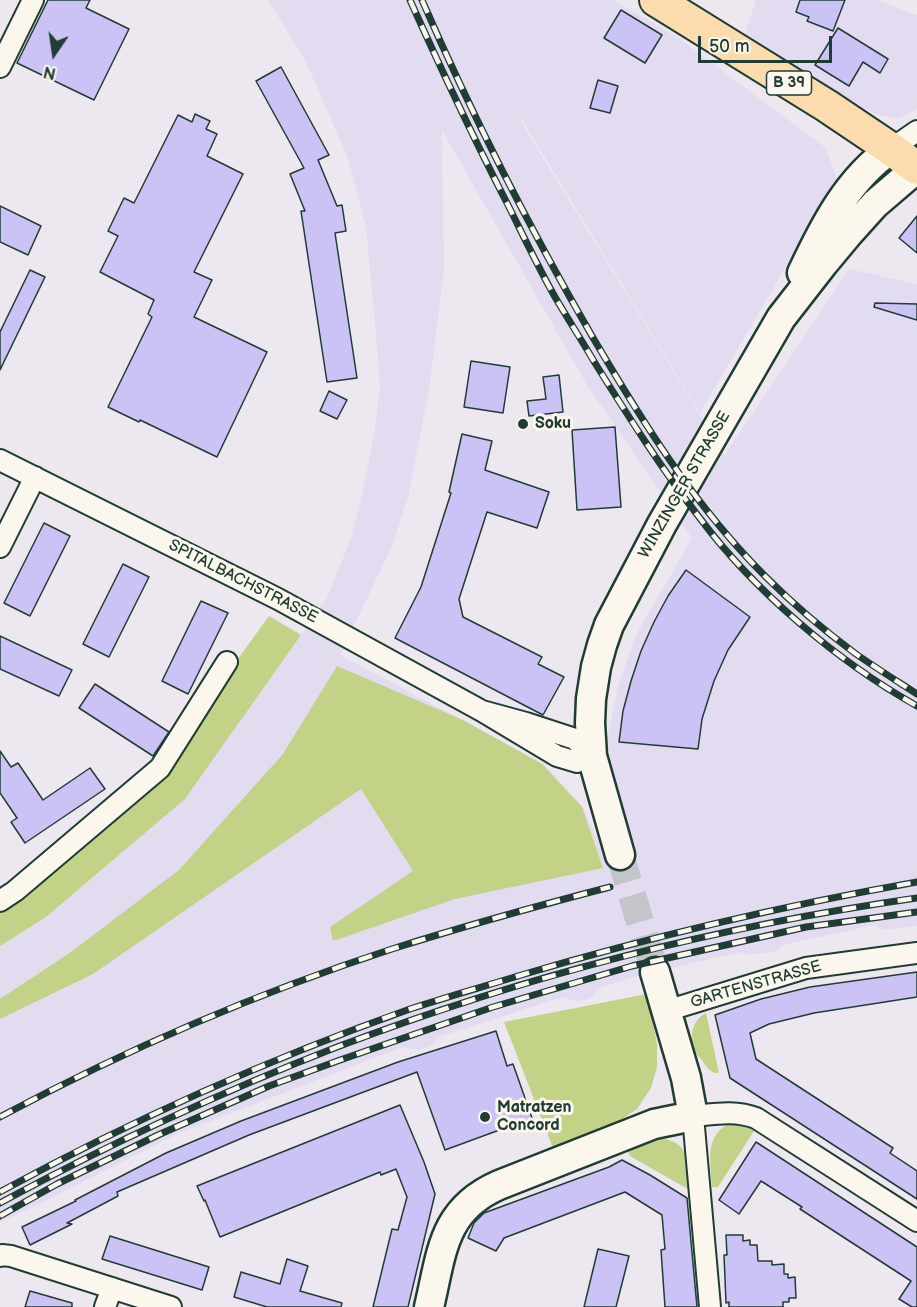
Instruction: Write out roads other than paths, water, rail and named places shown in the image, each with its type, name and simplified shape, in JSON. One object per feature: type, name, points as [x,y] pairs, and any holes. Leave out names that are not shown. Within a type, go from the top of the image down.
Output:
[{"type":"main road","name":"B 39","points":[[656,0],[827,106],[917,168]]},
{"type":"street","points":[[0,67],[33,0]]},
{"type":"street","points":[[781,318],[819,236],[857,178],[891,148],[917,131]]},
{"type":"street","name":"WINZINGER STRASSE","points":[[620,855],[592,756],[590,723],[596,667],[609,625],[662,524],[781,318],[848,234],[882,198],[917,168]]},
{"type":"street","name":"SPITALBACHSTRASSE","points":[[0,460],[278,599],[482,711],[575,739],[592,756]]},
{"type":"street","points":[[0,547],[35,477]]},
{"type":"street","points":[[0,901],[15,891],[160,768],[227,662]]},
{"type":"street","name":"GARTENSTRASSE","points":[[666,1011],[806,968],[917,953]]},
{"type":"street","points":[[655,972],[686,1078],[693,1116],[710,1307]]},
{"type":"street","points":[[654,1124],[669,1106],[677,1088],[680,1073],[679,1054]]},
{"type":"street","points":[[429,1307],[450,1229],[462,1210],[484,1191],[654,1124],[693,1116],[731,1112],[745,1113],[756,1118],[917,1221]]},
{"type":"street","points":[[1,1255],[171,1307]]},
{"type":"street","points":[[105,1307],[112,1288]]},
{"type":"tunnel","points":[[620,855],[655,972]]},
{"type":"railway","points":[[410,0],[445,77],[549,286],[620,403],[671,480],[721,545],[771,597],[827,646],[917,706]]},
{"type":"railway","points":[[422,0],[481,128],[546,254],[611,368],[650,431],[693,493],[741,551],[810,618],[844,645],[917,694]]},
{"type":"railway","points":[[0,1192],[100,1140],[202,1092],[357,1028],[410,1009],[666,935],[816,901],[917,882]]},
{"type":"railway","points":[[0,1117],[143,1046],[291,984],[501,916],[610,887]]},
{"type":"railway","points":[[0,1203],[124,1140],[294,1064],[478,998],[550,976],[696,939],[769,923],[917,898]]},
{"type":"railway","points":[[0,1216],[57,1184],[158,1135],[269,1086],[493,1007],[632,966],[806,927],[917,912]]},
{"type":"place","name":"Soku","points":[[523,424]]},
{"type":"place","name":"Matratzen Concord","points":[[485,1117]]}]
